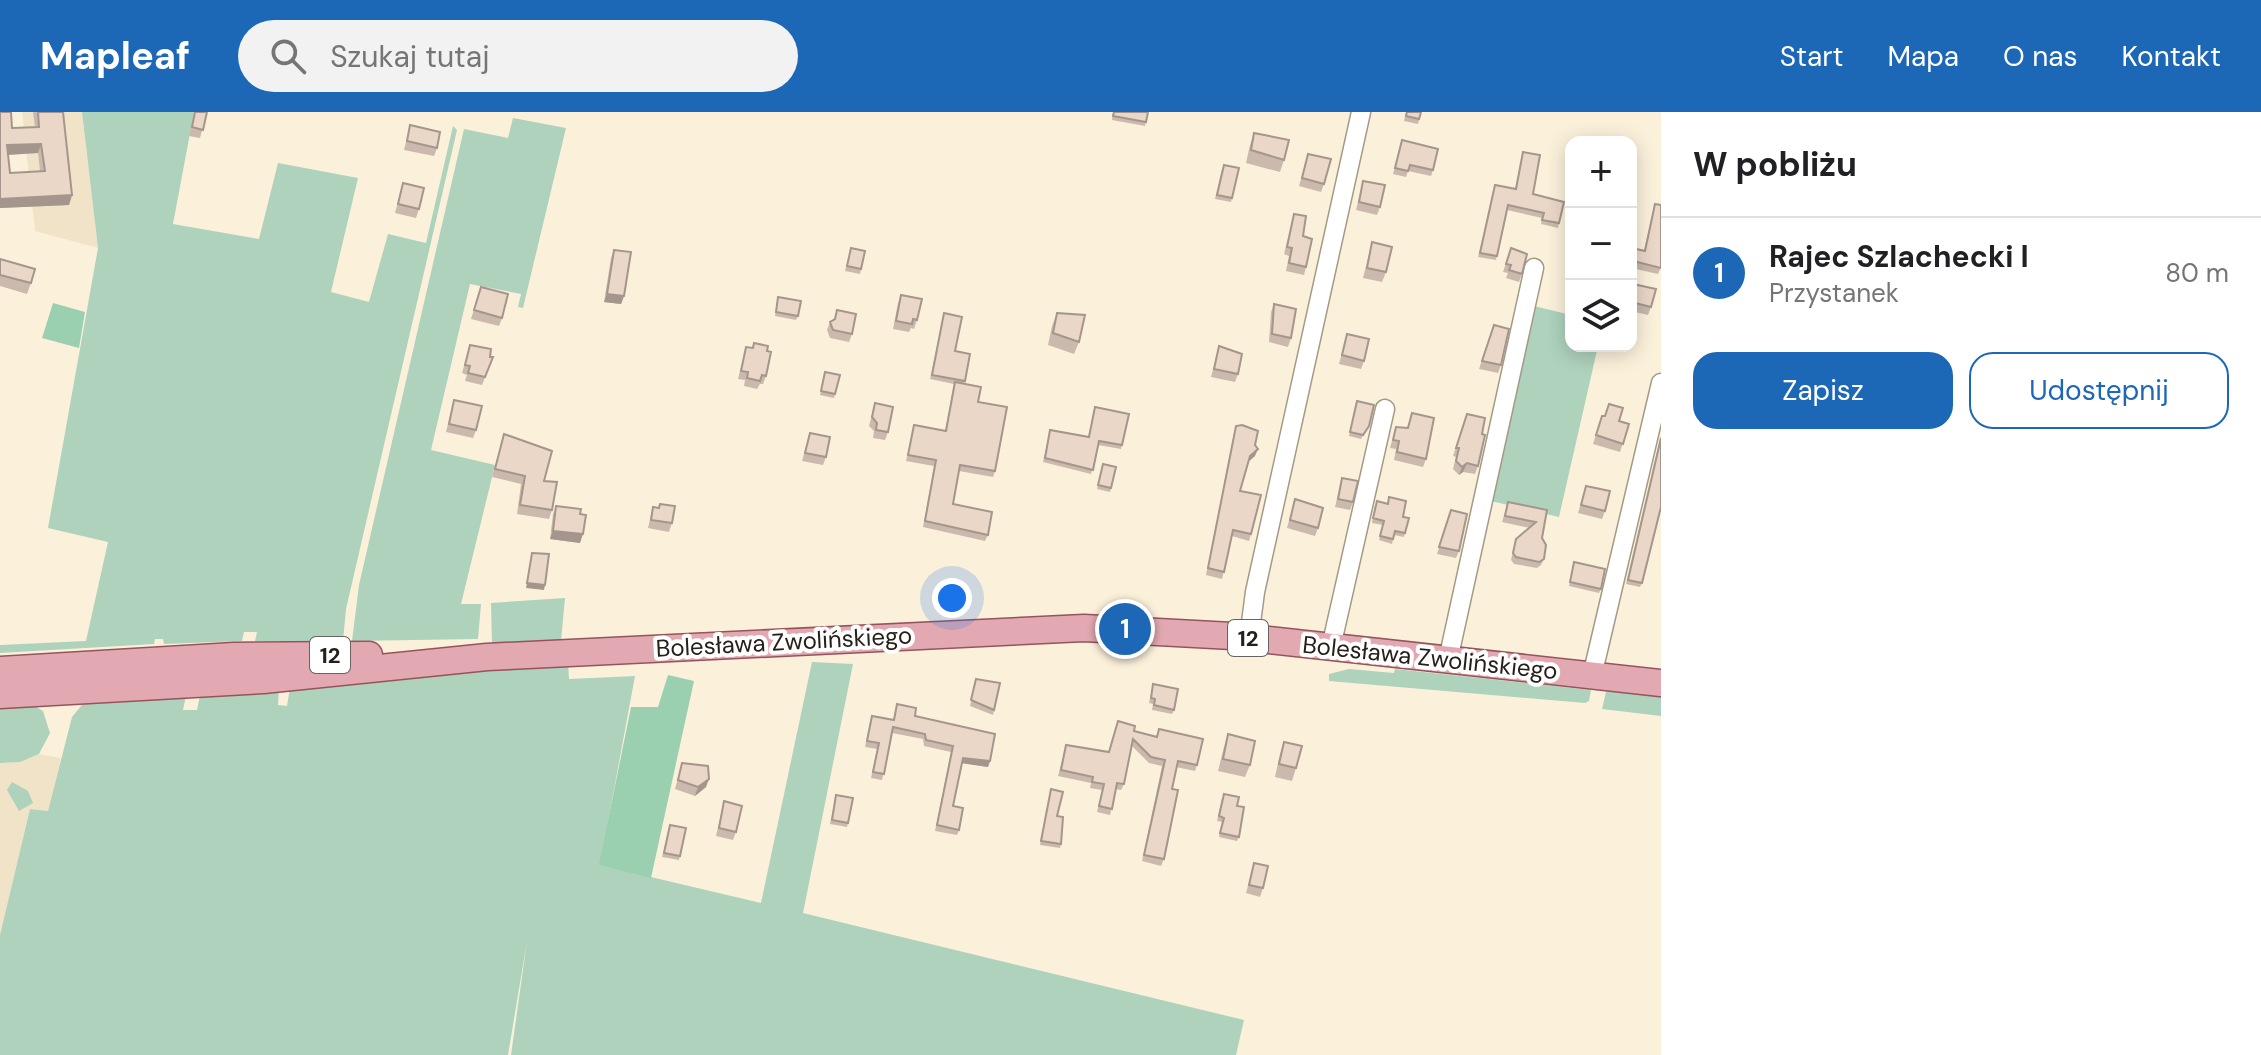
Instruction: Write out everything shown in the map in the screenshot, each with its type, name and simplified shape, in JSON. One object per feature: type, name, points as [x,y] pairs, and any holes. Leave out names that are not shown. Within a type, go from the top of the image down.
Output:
[{"type":"main road","name":"Bolesława Zwolińskiego","points":[[0,670],[247,656],[480,657],[1055,628],[1140,629],[1249,638],[1661,683]]},
{"type":"main road","name":"Bolesława Zwolińskiego","points":[[0,695],[263,680],[480,657]]},
{"type":"street","points":[[1249,638],[1255,592],[1361,112]]},
{"type":"street","points":[[1448,660],[1534,268]]},
{"type":"street","points":[[1592,676],[1661,383]]},
{"type":"street","points":[[1331,647],[1385,409]]},
{"type":"shaded area","points":[[22,112],[82,112],[98,248],[35,231]]},
{"type":"shaded area","points":[[39,754],[61,758],[48,811],[30,809],[0,935],[0,763],[20,762]]},
{"type":"green space","points":[[82,112],[194,112],[173,224],[259,239],[278,163],[358,178],[331,292],[369,302],[388,234],[426,243],[453,126],[457,130],[346,609],[343,641],[255,641],[257,632],[244,632],[242,641],[164,644],[163,639],[155,639],[154,644],[0,653],[0,645],[86,641],[108,542],[48,528],[98,248]]},
{"type":"green space","points":[[513,118],[566,128],[523,308],[518,307],[521,294],[470,284],[431,450],[495,465],[461,604],[481,604],[478,639],[352,641],[359,585],[464,129],[508,138]]},
{"type":"green space","points":[[53,303],[85,312],[79,348],[42,338]]},
{"type":"green space","points":[[1534,306],[1565,314],[1565,352],[1597,352],[1559,517],[1491,501]]},
{"type":"green space","points":[[565,598],[561,641],[492,644],[491,603]]},
{"type":"green space","points":[[568,661],[569,679],[635,676],[600,865],[761,903],[812,662],[853,664],[803,913],[1244,1020],[1236,1055],[511,1055],[527,941],[508,1055],[0,1055],[0,935],[30,809],[48,811],[72,717],[85,701],[186,696],[183,710],[197,710],[200,695],[279,688],[278,705],[287,706],[290,687]]},
{"type":"green space","points":[[1349,669],[1394,673],[1395,669],[1591,690],[1589,701],[1585,703],[1329,681],[1329,674]]},
{"type":"green space","points":[[668,675],[694,681],[651,878],[599,865],[631,707],[658,707]]},
{"type":"green space","points":[[1612,687],[1661,692],[1661,716],[1602,709],[1606,692]]},
{"type":"green space","points":[[0,704],[33,705],[43,711],[50,733],[39,754],[20,762],[0,763]]},
{"type":"green space","points":[[12,782],[28,791],[33,803],[19,811],[7,790]]},
{"type":"building","points":[[0,112],[11,112],[12,128],[39,127],[38,112],[63,112],[72,195],[0,199]],"holes":[[[41,144],[45,171],[10,173],[7,145]]]},
{"type":"building","points":[[195,112],[207,112],[203,130],[192,127]]},
{"type":"building","points":[[1114,112],[1148,112],[1146,122],[1113,116]]},
{"type":"building","points":[[1407,112],[1421,112],[1419,119],[1406,116]]},
{"type":"building","points":[[410,125],[440,132],[437,148],[407,141]]},
{"type":"building","points":[[1254,133],[1289,140],[1284,160],[1251,150]]},
{"type":"building","points":[[1402,140],[1438,149],[1433,170],[1410,165],[1408,171],[1395,168]]},
{"type":"building","points":[[1523,152],[1540,155],[1533,194],[1564,202],[1559,223],[1542,220],[1544,213],[1508,205],[1497,256],[1480,253],[1495,185],[1516,189]]},
{"type":"building","points":[[1308,154],[1331,159],[1324,184],[1302,178]]},
{"type":"building","points":[[1224,165],[1239,168],[1232,198],[1217,195]]},
{"type":"building","points":[[1363,181],[1385,185],[1380,207],[1359,202]]},
{"type":"building","points":[[403,183],[424,188],[419,209],[398,204]]},
{"type":"building","points":[[1655,204],[1661,205],[1661,268],[1637,262],[1637,249],[1645,251]]},
{"type":"building","points":[[1294,214],[1306,216],[1303,236],[1312,239],[1306,267],[1289,263],[1292,248],[1287,247]]},
{"type":"building","points":[[1372,242],[1392,247],[1386,272],[1367,268]]},
{"type":"building","points":[[851,248],[865,251],[861,269],[847,266]]},
{"type":"building","points":[[1511,248],[1527,254],[1522,274],[1509,270],[1511,265],[1506,264]]},
{"type":"building","points":[[614,250],[631,252],[624,296],[607,294]]},
{"type":"building","points":[[0,259],[35,269],[31,283],[0,275]]},
{"type":"building","points":[[1637,285],[1656,289],[1651,307],[1637,304]]},
{"type":"building","points":[[481,287],[508,294],[502,318],[474,310]]},
{"type":"building","points":[[901,295],[922,299],[917,320],[913,319],[912,324],[896,321]]},
{"type":"building","points":[[778,297],[801,301],[798,316],[776,312]]},
{"type":"building","points":[[1274,304],[1296,309],[1291,338],[1272,334]]},
{"type":"building","points":[[837,310],[856,314],[852,334],[833,330],[830,322],[835,319]]},
{"type":"building","points":[[944,313],[962,317],[955,351],[970,354],[965,381],[932,375]]},
{"type":"building","points":[[1057,313],[1085,315],[1079,342],[1053,333]]},
{"type":"building","points":[[1494,325],[1509,329],[1501,365],[1482,361]]},
{"type":"building","points":[[1347,334],[1369,339],[1364,361],[1342,355]]},
{"type":"building","points":[[754,343],[768,346],[767,351],[771,352],[766,376],[762,375],[760,381],[747,378],[748,372],[741,371],[746,347],[753,348]]},
{"type":"building","points":[[470,345],[491,349],[490,357],[493,357],[485,377],[468,373],[470,366],[465,365]]},
{"type":"building","points":[[1219,346],[1242,354],[1238,374],[1214,369]]},
{"type":"building","points":[[825,372],[840,375],[835,394],[821,391]]},
{"type":"building","points":[[955,382],[981,387],[978,402],[1007,407],[995,471],[960,465],[953,504],[992,512],[988,535],[925,521],[936,460],[908,455],[914,425],[946,431]]},
{"type":"building","points":[[454,400],[482,406],[476,430],[449,424]]},
{"type":"building","points":[[1357,401],[1374,405],[1369,426],[1363,435],[1350,432]]},
{"type":"building","points":[[875,403],[893,407],[888,432],[876,430],[877,423],[872,417]]},
{"type":"building","points":[[1609,404],[1623,408],[1619,421],[1629,424],[1623,444],[1596,435]]},
{"type":"building","points":[[1095,407],[1129,414],[1122,445],[1099,441],[1093,470],[1045,458],[1050,430],[1089,437]]},
{"type":"building","points":[[1412,413],[1434,418],[1426,459],[1397,452],[1399,441],[1393,440],[1396,427],[1408,428]]},
{"type":"building","points":[[1467,414],[1485,418],[1482,434],[1485,435],[1478,466],[1467,463],[1462,467],[1456,461],[1459,448],[1456,448]]},
{"type":"building","points":[[1236,426],[1258,431],[1255,445],[1258,449],[1250,456],[1240,491],[1261,495],[1251,534],[1233,530],[1224,572],[1208,568]]},
{"type":"building","points":[[810,433],[830,437],[826,457],[805,453]]},
{"type":"building","points":[[504,434],[552,451],[544,481],[557,482],[552,510],[520,505],[525,476],[495,469]]},
{"type":"building","points":[[1661,438],[1661,507],[1642,583],[1628,580]]},
{"type":"building","points":[[1103,464],[1116,467],[1111,488],[1098,485]]},
{"type":"building","points":[[1342,478],[1358,481],[1353,502],[1338,499]]},
{"type":"building","points":[[1586,486],[1610,491],[1605,511],[1581,505]]},
{"type":"building","points":[[1389,497],[1406,501],[1403,517],[1409,518],[1405,533],[1395,531],[1393,539],[1380,536],[1384,521],[1373,518],[1377,501],[1388,504]]},
{"type":"building","points":[[1295,499],[1323,508],[1318,528],[1290,520]]},
{"type":"building","points":[[1508,502],[1547,510],[1542,538],[1546,545],[1544,559],[1539,562],[1516,557],[1513,553],[1516,539],[1536,522],[1505,516]]},
{"type":"building","points":[[660,504],[675,506],[672,523],[651,520],[653,507],[659,508]]},
{"type":"building","points":[[556,506],[581,509],[580,514],[586,515],[583,534],[553,531]]},
{"type":"building","points":[[1451,510],[1467,514],[1459,551],[1439,547]]},
{"type":"building","points":[[532,553],[549,554],[545,585],[527,583]]},
{"type":"building","points":[[1574,562],[1605,569],[1601,589],[1570,582]]},
{"type":"building","points":[[976,679],[1000,683],[994,710],[971,700]]},
{"type":"building","points":[[1153,684],[1178,689],[1174,710],[1154,705],[1155,699],[1151,698]]},
{"type":"building","points":[[897,704],[916,708],[915,716],[995,734],[990,761],[963,758],[953,806],[963,808],[959,830],[937,825],[953,746],[926,740],[925,734],[893,727],[884,774],[873,772],[879,743],[867,741],[872,716],[894,720]]},
{"type":"building","points":[[1118,721],[1135,726],[1134,731],[1157,737],[1159,729],[1203,739],[1197,765],[1178,761],[1172,789],[1178,790],[1164,859],[1144,855],[1165,760],[1151,757],[1133,739],[1124,784],[1117,783],[1112,809],[1099,806],[1104,784],[1092,782],[1093,777],[1061,770],[1066,745],[1109,752]]},
{"type":"building","points":[[1228,734],[1255,741],[1250,765],[1223,759]]},
{"type":"building","points":[[1284,742],[1302,746],[1296,768],[1279,764]]},
{"type":"building","points":[[682,763],[708,766],[709,779],[698,787],[678,780]]},
{"type":"building","points":[[1051,789],[1063,792],[1057,816],[1063,817],[1061,844],[1041,841]]},
{"type":"building","points":[[1224,794],[1239,797],[1237,806],[1244,807],[1239,837],[1220,833],[1224,818],[1219,816]]},
{"type":"building","points":[[836,795],[853,798],[848,823],[832,820]]},
{"type":"building","points":[[724,801],[742,806],[736,832],[719,828]]},
{"type":"building","points":[[670,825],[686,828],[680,856],[664,853]]},
{"type":"building","points":[[1254,863],[1268,866],[1263,888],[1249,885]]},
{"type":"place","name":"Rajec Szlachecki I","points":[[1125,629]]}]
